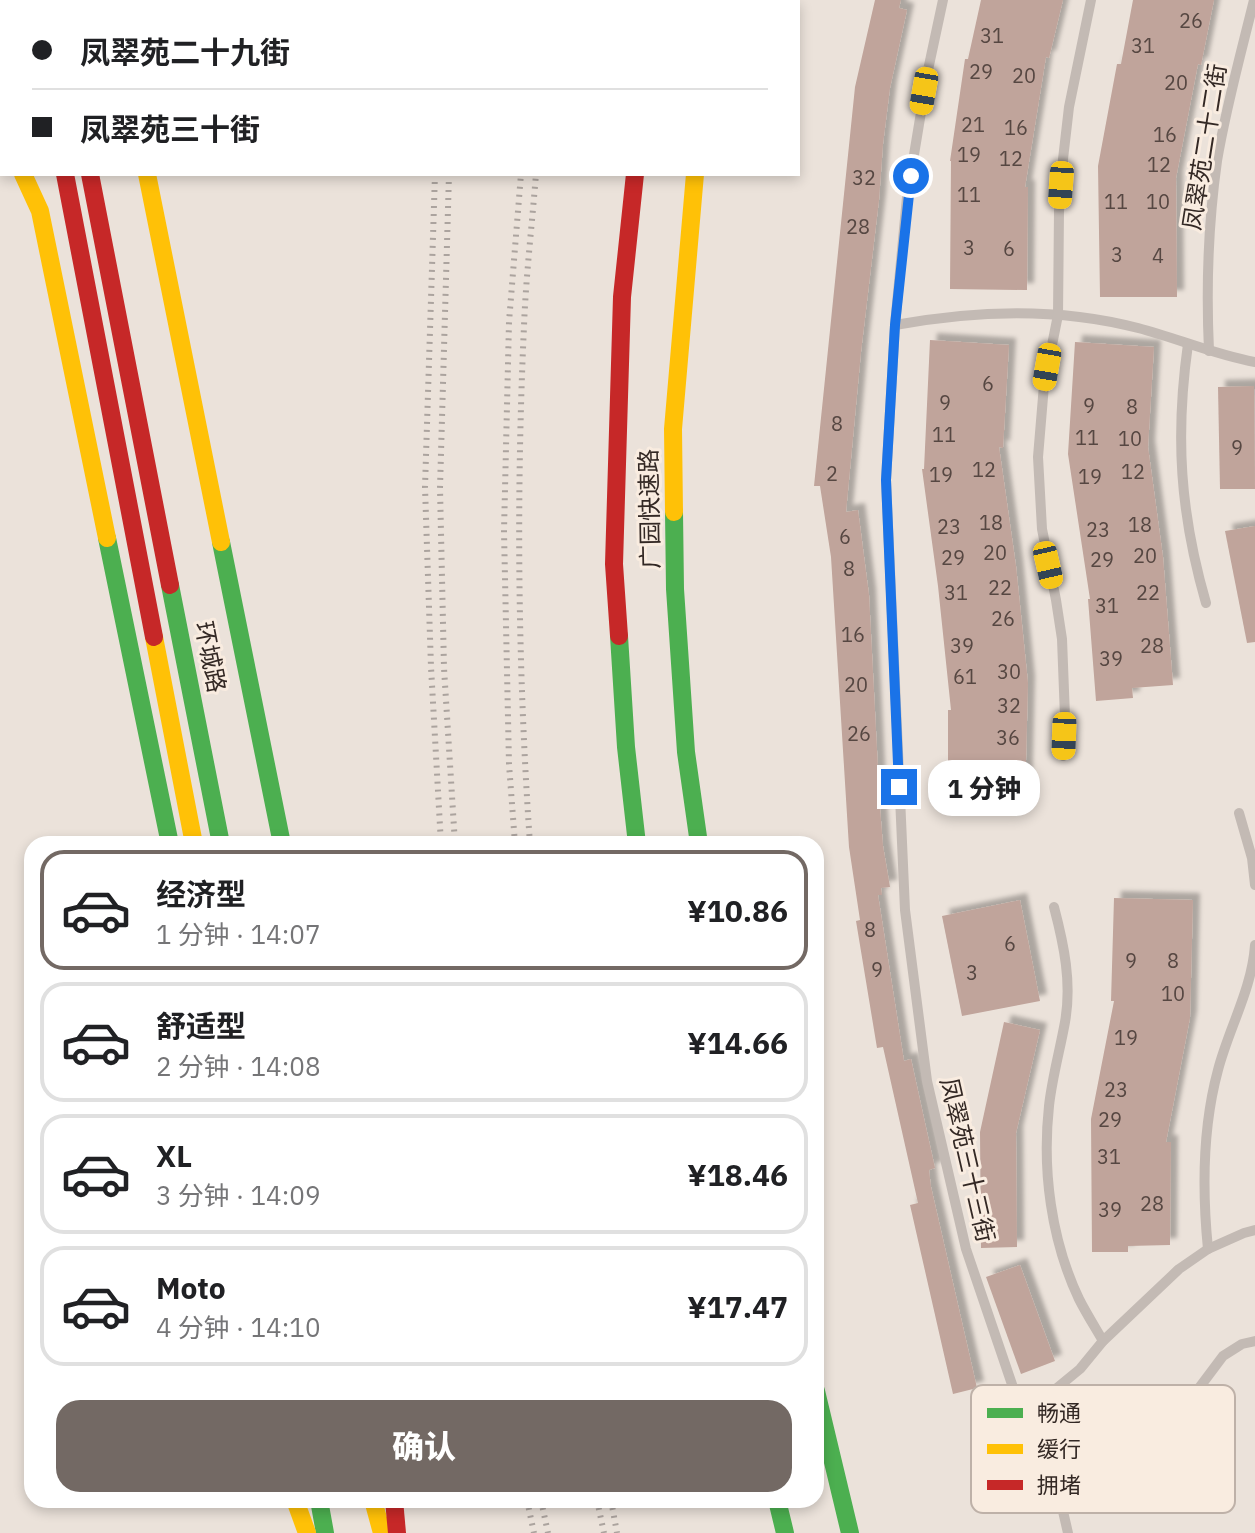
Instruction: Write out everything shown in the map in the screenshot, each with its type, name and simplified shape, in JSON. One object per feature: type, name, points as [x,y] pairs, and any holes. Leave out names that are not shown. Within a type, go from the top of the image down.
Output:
[{"type":"main road","points":[[24,176],[40,211],[168,836]]},
{"type":"main road","points":[[65,176],[192,836]]},
{"type":"main road","name":"环城路","points":[[90,176],[219,836]]},
{"type":"main road","points":[[147,176],[280,836]]},
{"type":"main road","name":"广园快速路","points":[[635,176],[622,297],[614,564],[626,747],[636,836]]},
{"type":"main road","name":"广园快速路","points":[[695,176],[673,445],[675,589],[686,752],[698,836]]},
{"type":"main road","points":[[824,1424],[850,1533]]},
{"type":"main road","points":[[298,1508],[307,1533]]},
{"type":"main road","points":[[320,1508],[325,1533]]},
{"type":"main road","points":[[375,1508],[382,1533]]},
{"type":"main road","points":[[395,1508],[397,1533]]},
{"type":"main road","points":[[779,1508],[785,1533]]},
{"type":"lane","name":"凤翠苑三十三街","points":[[943,0],[907,197],[895,325],[886,480],[905,910],[927,1081],[966,1249],[1012,1385]]},
{"type":"lane","points":[[1063,756],[1062,639],[1042,529],[1038,457],[1044,385],[1058,315],[1058,250],[1069,107],[1091,0]]},
{"type":"lane","name":"凤翠苑二十二街","points":[[1209,351],[1208,252],[1214,188],[1225,117],[1254,0]]},
{"type":"lane","points":[[895,325],[977,313],[1058,315],[1135,327],[1255,362]]},
{"type":"lane","points":[[1188,344],[1181,409],[1181,474],[1189,540],[1206,603]]},
{"type":"lane","points":[[1239,813],[1252,858],[1255,885]]},
{"type":"lane","points":[[1054,907],[1064,944],[1068,982],[1066,1020],[1049,1106],[1047,1155],[1051,1204],[1062,1252],[1079,1298],[1103,1341]]},
{"type":"lane","points":[[1208,1249],[1203,1179],[1210,1108],[1227,1039],[1245,996],[1255,945]]},
{"type":"lane","points":[[1061,1385],[1179,1269],[1208,1249],[1255,1230]]},
{"type":"lane","points":[[1201,1385],[1223,1356],[1242,1344],[1255,1341]]},
{"type":"lane","name":"凤翠苑三十三街","points":[[1063,1513],[1068,1533]]},
{"type":"building","points":[[875,0],[901,0],[899,8],[907,10],[890,88],[883,144],[846,512],[858,510],[869,595],[880,808],[890,887],[881,888],[882,895],[878,895],[904,1061],[911,1059],[935,1168],[929,1170],[931,1187],[976,1385],[953,1394],[910,1205],[918,1203],[883,1047],[877,1048],[856,921],[860,920],[849,847],[831,557],[820,486],[814,486],[855,87]]},
{"type":"building","points":[[981,0],[1063,0],[1049,58],[1046,57],[1025,187],[1028,187],[1027,290],[950,289],[950,161],[965,59],[968,59]]},
{"type":"building","points":[[1133,0],[1214,0],[1176,178],[1177,297],[1100,297],[1098,166],[1117,64],[1121,64]]},
{"type":"building","points":[[930,340],[1009,345],[1003,448],[999,447],[1028,683],[1025,800],[984,799],[984,813],[948,813],[948,710],[951,710],[922,469]]},
{"type":"building","points":[[1075,342],[1154,347],[1148,447],[1163,557],[1173,685],[1132,688],[1133,698],[1096,701],[1090,599],[1068,454]]},
{"type":"building","points":[[1254,386],[1255,489],[1220,489],[1218,387]]},
{"type":"building","points":[[1255,526],[1255,642],[1247,643],[1225,531]]},
{"type":"building","points":[[1114,898],[1193,900],[1190,1018],[1166,1142],[1171,1142],[1170,1245],[1128,1246],[1128,1252],[1092,1252],[1091,1119],[1114,1001],[1111,1001]]},
{"type":"building","points":[[1020,900],[1040,1001],[962,1016],[942,916]]},
{"type":"building","points":[[1004,1022],[1040,1030],[1016,1133],[1017,1247],[981,1248],[980,1132]]},
{"type":"building","points":[[1020,1265],[1055,1361],[1021,1374],[986,1277]]},
{"type":"railway","points":[[435,176],[425,487],[441,836]]},
{"type":"railway","points":[[449,176],[440,488],[444,668],[454,836]]},
{"type":"railway","points":[[514,836],[509,764],[504,531],[509,322],[521,176]]},
{"type":"railway","points":[[530,836],[523,715],[519,520],[524,326],[536,176]]},
{"type":"railway","points":[[529,1508],[534,1533]]},
{"type":"railway","points":[[543,1508],[548,1533]]},
{"type":"railway","points":[[599,1508],[604,1533]]},
{"type":"railway","points":[[612,1508],[617,1533]]},
{"type":"traffic: fast","points":[[674,512],[675,589],[686,752],[698,836]]},
{"type":"traffic: fast","points":[[107,538],[168,836]]},
{"type":"traffic: fast","points":[[221,542],[280,836]]},
{"type":"traffic: fast","points":[[170,585],[219,836]]},
{"type":"traffic: fast","points":[[619,636],[626,747],[636,836]]},
{"type":"traffic: fast","points":[[824,1424],[850,1533]]},
{"type":"traffic: fast","points":[[320,1508],[325,1533]]},
{"type":"traffic: fast","points":[[779,1508],[785,1533]]},
{"type":"traffic: slow","points":[[24,176],[40,211],[107,538]]},
{"type":"traffic: slow","points":[[147,176],[221,542]]},
{"type":"traffic: slow","points":[[674,512],[673,429],[695,176]]},
{"type":"traffic: slow","points":[[154,637],[192,836]]},
{"type":"traffic: slow","points":[[298,1508],[307,1533]]},
{"type":"traffic: slow","points":[[375,1508],[382,1533]]},
{"type":"traffic: jam","points":[[65,176],[154,637]]},
{"type":"traffic: jam","points":[[90,176],[170,585]]},
{"type":"traffic: jam","points":[[619,636],[614,564],[622,297],[635,176]]},
{"type":"traffic: jam","points":[[395,1508],[397,1533]]},
{"type":"route","points":[[899,787],[886,480],[895,325],[911,176]]}]
